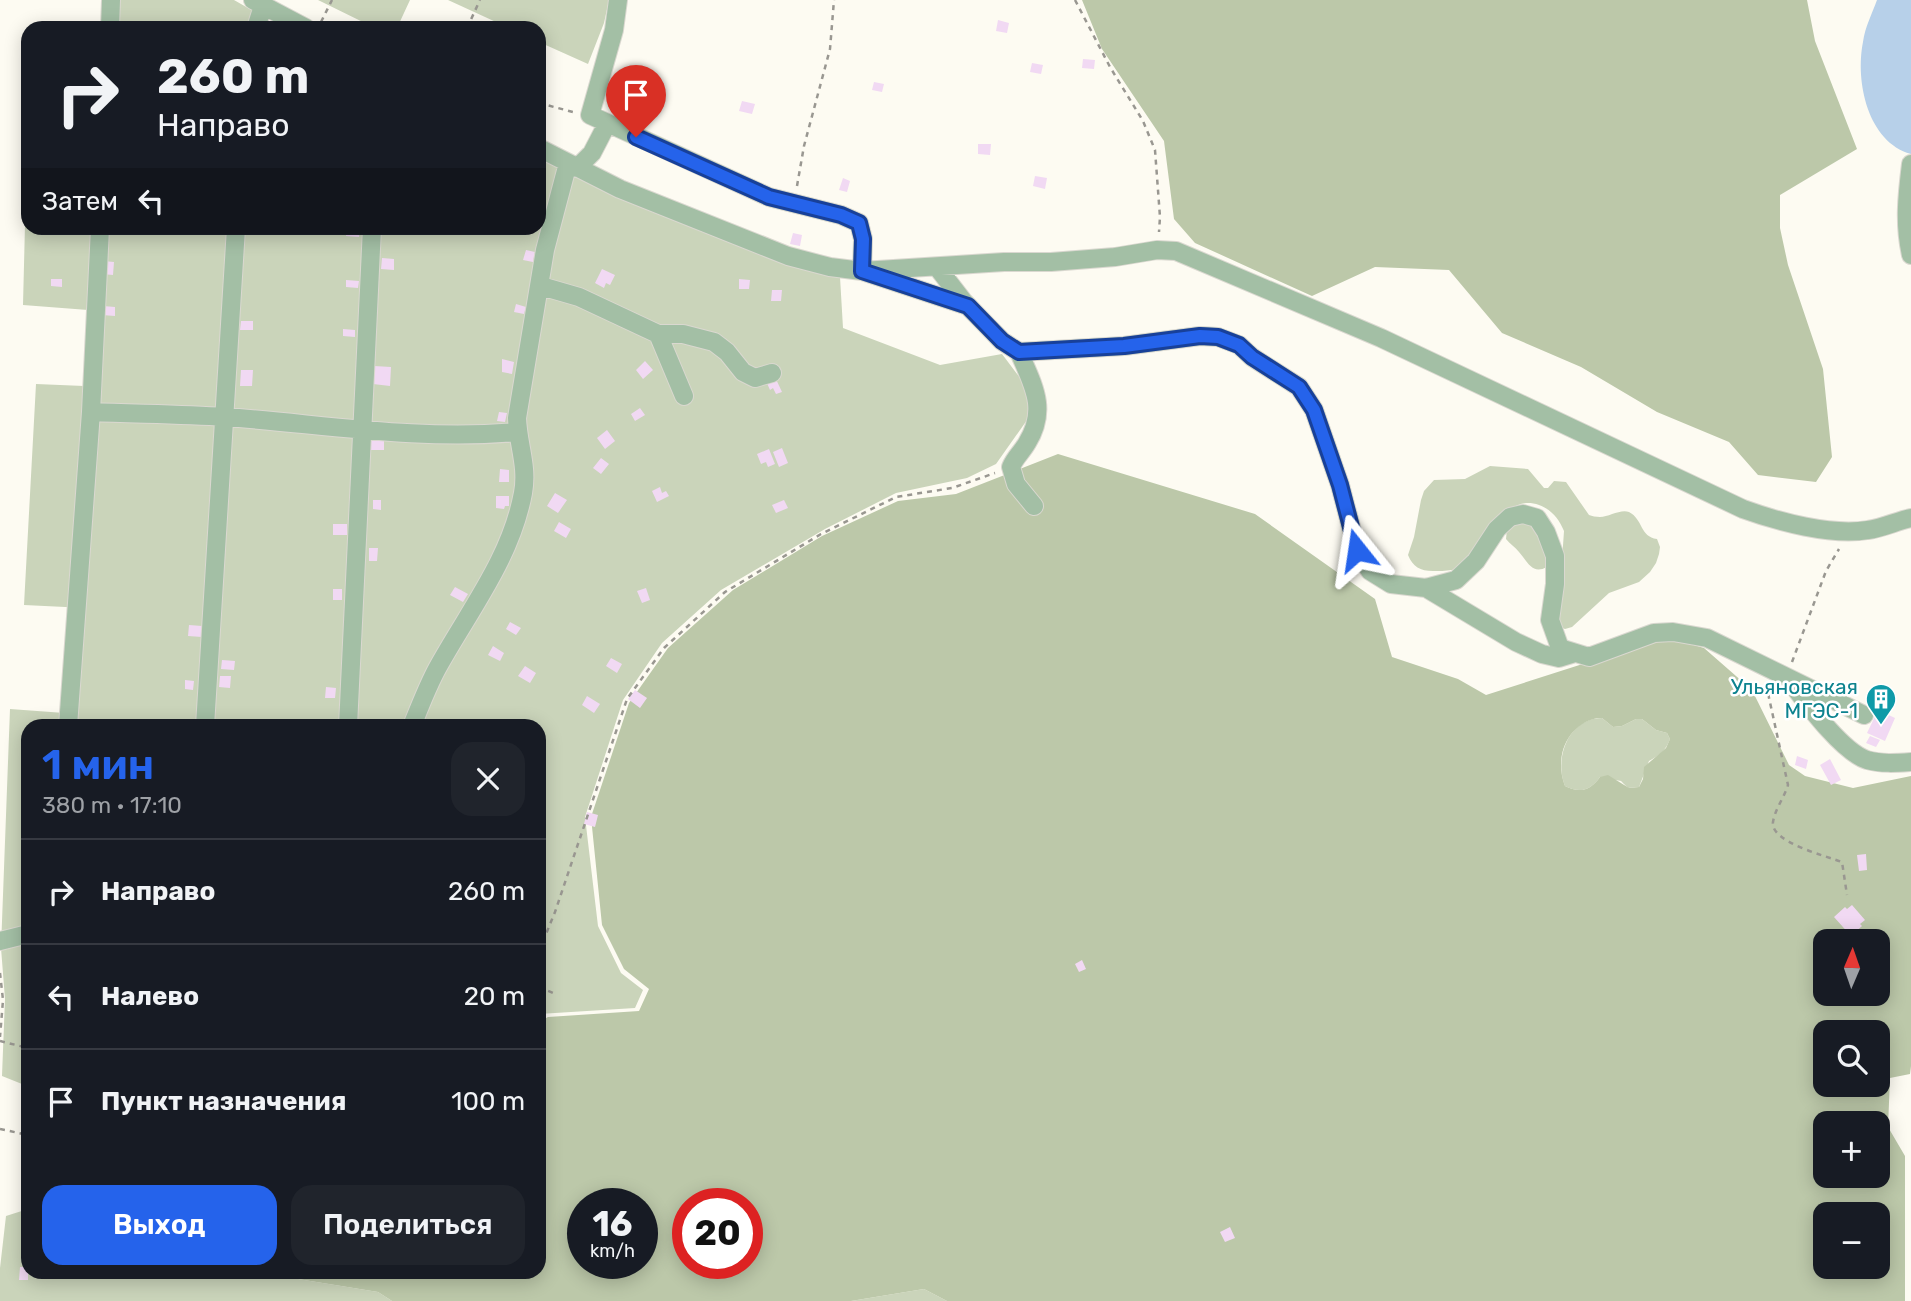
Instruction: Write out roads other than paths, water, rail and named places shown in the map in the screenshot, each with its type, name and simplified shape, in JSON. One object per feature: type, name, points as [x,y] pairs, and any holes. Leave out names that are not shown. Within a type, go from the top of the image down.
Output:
[{"type":"lane","points":[[110,21],[111,0]]},
{"type":"lane","points":[[618,0],[614,30],[590,115],[769,197],[841,215],[859,223],[863,239],[862,271]]},
{"type":"lane","points":[[257,21],[258,3],[293,21]]},
{"type":"lane","points":[[415,719],[437,669],[495,572],[515,522],[523,493],[526,465],[517,432],[517,418],[545,250],[572,166],[592,153],[607,124]]},
{"type":"lane","points":[[546,152],[620,189],[788,256],[830,267],[862,271],[1115,257],[1157,250],[1176,251],[1381,338],[1744,509],[1783,523],[1850,531],[1869,530],[1911,518]]},
{"type":"lane","points":[[1911,164],[1906,212],[1911,256]]},
{"type":"lane","points":[[69,719],[91,412],[100,235]]},
{"type":"lane","points":[[205,719],[236,235]]},
{"type":"lane","points":[[348,719],[372,235]]},
{"type":"lane","points":[[937,267],[968,306],[1002,341],[1019,352],[1035,390],[1039,412],[1036,426],[1011,467],[1016,484],[1034,506]]},
{"type":"lane","points":[[862,271],[968,306]]},
{"type":"lane","points":[[541,286],[579,297],[658,334],[684,334],[714,342],[727,352],[743,372],[755,378],[772,373]]},
{"type":"lane","points":[[658,334],[684,396]]},
{"type":"lane","points":[[1019,352],[1124,346],[1200,336],[1218,337],[1239,345],[1252,357],[1299,387],[1314,410],[1340,485],[1357,550],[1370,571],[1391,584],[1426,588],[1456,580],[1467,571],[1510,517],[1523,514],[1537,518],[1546,532],[1555,556],[1555,584],[1550,620],[1560,648],[1589,657],[1654,633],[1673,632],[1707,638],[1864,715]]},
{"type":"lane","points":[[91,412],[224,417],[362,431],[482,435],[517,432]]},
{"type":"lane","points":[[1426,588],[1516,642],[1542,654],[1559,658],[1573,654]]},
{"type":"lane","points":[[1787,677],[1806,703],[1850,750],[1864,759],[1880,763],[1911,762]]},
{"type":"lane","points":[[0,941],[21,936]]},
{"type":"water","points":[[1877,0],[1911,0],[1911,154],[1884,137],[1875,124],[1863,92],[1863,42]]},
{"type":"place","name":"Ульяновская МГЭС-1","points":[[1881,726]]}]
